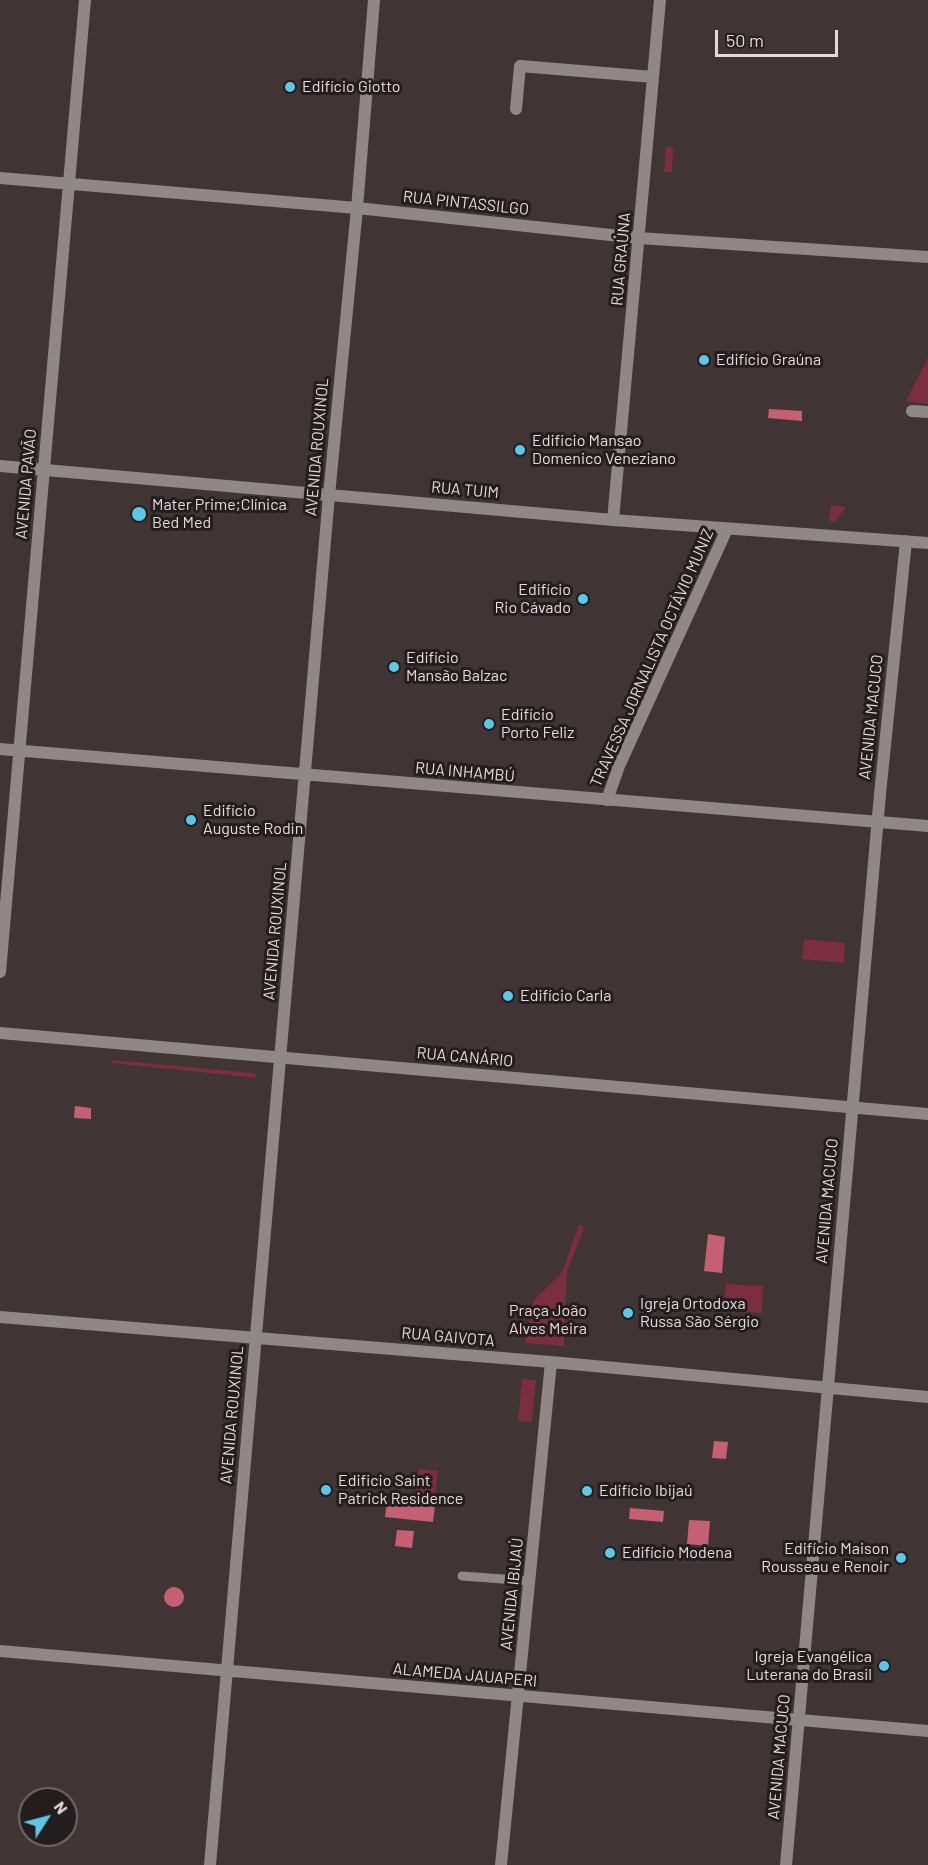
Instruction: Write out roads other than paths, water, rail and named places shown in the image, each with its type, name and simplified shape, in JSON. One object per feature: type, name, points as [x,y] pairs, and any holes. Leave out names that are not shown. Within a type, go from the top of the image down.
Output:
[{"type":"street","name":"AVENIDA PAVÃO","points":[[0,972],[85,0]]},
{"type":"street","name":"AVENIDA ROUXINOL","points":[[210,1865],[374,0]]},
{"type":"street","name":"RUA GRAÚNA","points":[[614,520],[660,0]]},
{"type":"street","points":[[516,109],[520,66],[653,77]]},
{"type":"street","name":"RUA PINTASSILGO","points":[[0,178],[357,208],[639,238],[928,257]]},
{"type":"street","points":[[912,411],[928,412]]},
{"type":"street","name":"RUA TUIM","points":[[0,466],[614,520],[928,543]]},
{"type":"street","name":"TRAVESSA JORNALISTA OCTÁVIO MUNIZ","points":[[607,800],[623,756],[727,529]]},
{"type":"street","name":"AVENIDA MACUCO","points":[[786,1865],[852,1107],[906,541]]},
{"type":"street","name":"RUA INHAMBÚ","points":[[0,749],[928,826]]},
{"type":"street","name":"RUA CANÁRIO","points":[[0,1034],[928,1114]]},
{"type":"street","name":"RUA GAIVOTA","points":[[0,1317],[551,1362],[928,1396]]},
{"type":"street","name":"AVENIDA IBIJAÚ","points":[[501,1865],[551,1362]]},
{"type":"street","name":"ALAMEDA JAUAPERI","points":[[0,1651],[928,1731]]},
{"type":"lane","points":[[462,1576],[530,1581]]},
{"type":"place","name":"Edifício Giotto","points":[[290,87]]},
{"type":"place","name":"Edifício Graúna","points":[[704,360]]},
{"type":"place","name":"Edificio Mansao Domenico Veneziano","points":[[520,450]]},
{"type":"place","name":"Mater Prime;Clínica Bed Med","points":[[139,514]]},
{"type":"place","name":"Edifício Rio Cávado","points":[[583,599]]},
{"type":"place","name":"Edifício Mansão Balzac","points":[[394,667]]},
{"type":"place","name":"Edifício Porto Feliz","points":[[489,724]]},
{"type":"place","name":"Edifício Auguste Rodin","points":[[191,820]]},
{"type":"place","name":"Edifício Carla","points":[[508,996]]},
{"type":"place","name":"Igreja Ortodoxa Russa São Sérgio","points":[[628,1313]]},
{"type":"place","name":"Edificio Saint Patrick Residence","points":[[326,1490]]},
{"type":"place","name":"Edifício Ibijaú","points":[[587,1491]]},
{"type":"place","name":"Edifício Modena","points":[[610,1553]]},
{"type":"place","name":"Edifício Maison Rousseau e Renoir","points":[[901,1558]]},
{"type":"place","name":"Igreja Evangélica Luterana do Brasil","points":[[884,1666]]},
{"type":"park label","name":"Praça João Alves Meira","points":[[548,1320]]}]
